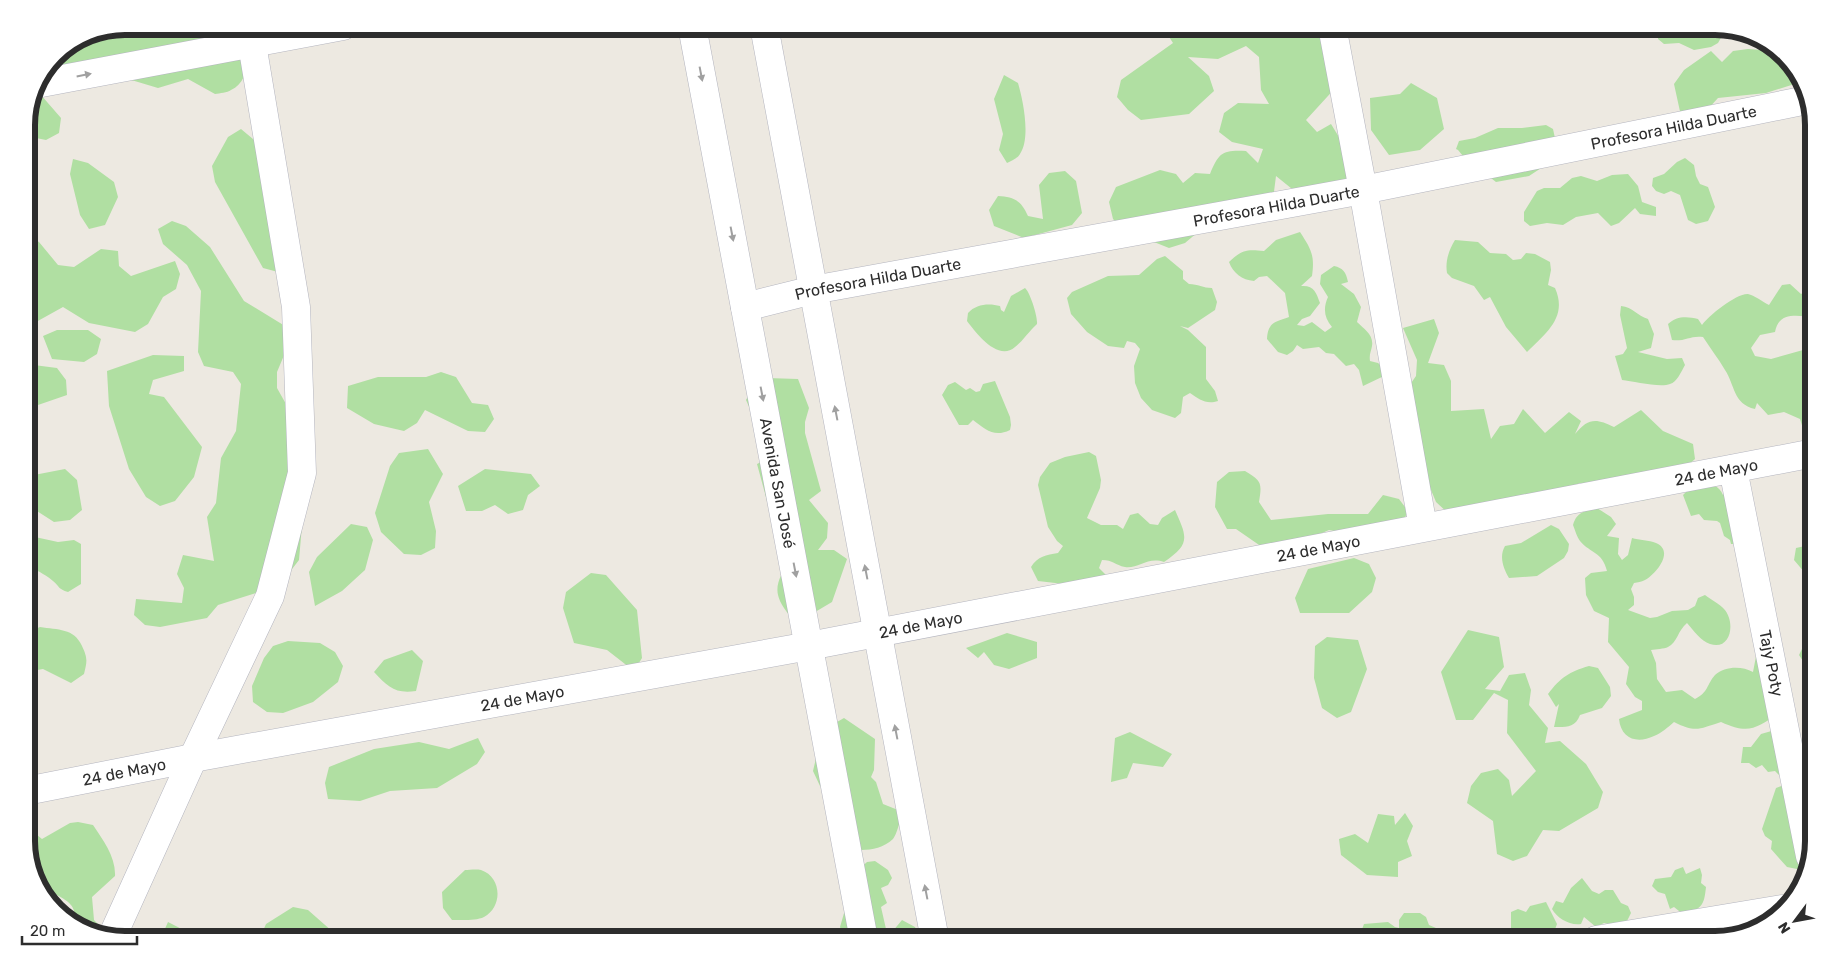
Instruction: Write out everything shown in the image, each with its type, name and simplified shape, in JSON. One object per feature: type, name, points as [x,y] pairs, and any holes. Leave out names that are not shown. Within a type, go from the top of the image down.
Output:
[{"type":"street","points":[[46,82],[250,35],[296,307],[302,473],[270,596],[192,758],[115,930]]},
{"type":"street","name":"Avenida San José","points":[[694,35],[862,931]]},
{"type":"street","points":[[766,35],[934,931]]},
{"type":"street","points":[[1334,35],[1364,190],[1423,527]]},
{"type":"street","name":"Profesora Hilda Duarte","points":[[745,307],[813,290],[1364,190],[1801,101]]},
{"type":"street","name":"24 de Mayo","points":[[35,789],[192,758],[809,646],[1805,455]]},
{"type":"street","name":"Tajy Poty","points":[[1733,469],[1805,831]]},
{"type":"street","points":[[1650,931],[1770,911]]},
{"type":"green space","points":[[119,35],[243,35],[246,52],[246,70],[238,85],[229,91],[215,94],[188,79],[158,88],[128,79],[66,92],[56,68],[61,61],[85,44],[104,40],[107,37]]},
{"type":"green space","points":[[1168,35],[1332,35],[1338,85],[1306,120],[1317,132],[1331,124],[1348,152],[1353,167],[1337,193],[1302,197],[1276,176],[1272,207],[1211,221],[1185,243],[1169,248],[1124,230],[1113,219],[1109,202],[1116,187],[1160,170],[1176,174],[1183,183],[1195,173],[1210,174],[1219,157],[1227,152],[1246,151],[1258,163],[1263,149],[1232,142],[1219,132],[1224,113],[1238,103],[1269,104],[1261,90],[1259,57],[1246,46],[1218,59],[1188,57],[1209,76],[1214,91],[1189,114],[1141,120],[1128,110],[1117,97],[1121,80],[1173,43]]},
{"type":"green space","points":[[1658,35],[1722,35],[1718,43],[1711,47],[1694,50],[1679,43],[1664,44],[1658,39]]},
{"type":"green space","points":[[1748,49],[1765,50],[1783,66],[1795,84],[1766,93],[1718,98],[1696,122],[1681,116],[1674,84],[1684,70],[1711,51],[1722,62],[1733,51]]},
{"type":"green space","points":[[1004,75],[1018,83],[1026,129],[1020,154],[1007,163],[999,150],[1003,134],[994,99]]},
{"type":"green space","points":[[1411,83],[1437,98],[1444,129],[1420,150],[1389,155],[1371,130],[1370,98],[1400,94]]},
{"type":"green space","points":[[40,94],[61,118],[59,133],[46,140],[35,138],[35,119]]},
{"type":"green space","points":[[1546,125],[1553,129],[1558,152],[1555,159],[1529,176],[1496,182],[1456,149],[1459,141],[1475,138],[1498,128]]},
{"type":"green space","points":[[241,129],[266,150],[278,272],[263,268],[215,182],[212,166],[228,137]]},
{"type":"green space","points":[[1685,158],[1694,165],[1700,184],[1708,187],[1715,207],[1708,221],[1696,224],[1688,220],[1680,195],[1671,191],[1664,194],[1656,191],[1652,186],[1653,178],[1664,174],[1677,162]]},
{"type":"green space","points":[[73,159],[88,163],[114,182],[118,197],[105,225],[89,229],[80,215],[70,174]]},
{"type":"green space","points":[[1065,171],[1076,181],[1082,213],[1072,225],[1024,238],[994,226],[989,210],[998,196],[1016,200],[1023,206],[1028,216],[1043,219],[1039,185],[1049,173]]},
{"type":"green space","points":[[1628,174],[1638,186],[1642,202],[1656,207],[1656,216],[1640,214],[1635,208],[1619,223],[1611,226],[1598,213],[1576,217],[1563,225],[1547,223],[1530,226],[1524,221],[1524,212],[1537,191],[1544,188],[1560,188],[1572,178],[1581,176],[1597,181],[1612,175]]},
{"type":"green space","points":[[172,221],[186,226],[210,247],[244,301],[285,326],[290,341],[277,372],[277,388],[309,445],[299,560],[289,573],[262,591],[218,605],[207,618],[160,627],[145,625],[134,615],[136,599],[182,603],[184,588],[177,574],[183,555],[214,561],[207,517],[216,503],[221,458],[236,431],[241,384],[233,372],[204,366],[198,352],[201,291],[187,265],[163,244],[158,229]]},
{"type":"green space","points":[[1300,232],[1309,248],[1313,263],[1312,276],[1301,286],[1312,288],[1320,303],[1310,316],[1302,319],[1297,325],[1304,326],[1312,322],[1325,332],[1332,327],[1326,316],[1325,305],[1328,297],[1320,284],[1321,275],[1334,266],[1342,269],[1348,282],[1341,284],[1354,294],[1361,307],[1357,322],[1368,332],[1372,342],[1370,361],[1378,363],[1384,368],[1384,376],[1363,386],[1359,370],[1354,364],[1346,366],[1334,354],[1326,353],[1319,347],[1303,349],[1297,345],[1287,355],[1278,352],[1267,339],[1269,329],[1273,324],[1289,317],[1285,293],[1267,276],[1259,277],[1254,281],[1238,275],[1229,262],[1237,255],[1248,250],[1264,251],[1276,240]]},
{"type":"green space","points":[[35,240],[58,265],[74,267],[101,249],[118,251],[119,266],[131,276],[175,261],[180,274],[176,289],[163,297],[148,324],[135,332],[89,323],[63,307],[36,322]]},
{"type":"green space","points":[[1455,240],[1478,242],[1490,253],[1506,254],[1513,260],[1521,259],[1526,253],[1535,254],[1550,262],[1551,270],[1548,285],[1555,288],[1558,298],[1559,308],[1557,316],[1548,331],[1527,352],[1506,327],[1490,297],[1484,300],[1474,286],[1452,278],[1447,273],[1448,256]]},
{"type":"green space","points":[[1165,256],[1183,271],[1183,279],[1189,284],[1212,288],[1217,302],[1215,310],[1188,328],[1180,326],[1188,330],[1206,347],[1206,379],[1215,391],[1218,401],[1206,402],[1190,393],[1183,397],[1181,413],[1175,418],[1152,410],[1141,398],[1135,383],[1134,366],[1140,349],[1135,343],[1127,341],[1124,348],[1108,346],[1087,332],[1071,314],[1067,298],[1072,292],[1108,276],[1139,275],[1157,259]]},
{"type":"green space","points":[[1790,284],[1801,294],[1805,292],[1805,317],[1790,316],[1785,318],[1777,325],[1775,332],[1760,335],[1751,348],[1755,356],[1771,359],[1805,349],[1805,435],[1800,419],[1784,412],[1768,415],[1757,403],[1755,409],[1742,403],[1725,370],[1703,337],[1672,340],[1668,324],[1675,319],[1686,317],[1698,319],[1702,325],[1723,306],[1737,297],[1748,294],[1769,305],[1782,285]]},
{"type":"green space","points":[[1025,288],[1033,305],[1037,324],[1015,347],[1008,351],[995,349],[967,321],[968,313],[979,306],[987,305],[1000,306],[1004,312],[1011,296]]},
{"type":"green space","points":[[1621,306],[1629,308],[1648,319],[1654,334],[1651,348],[1638,352],[1667,359],[1682,358],[1685,365],[1675,381],[1666,385],[1660,385],[1622,380],[1615,356],[1623,354],[1627,348],[1620,315]]},
{"type":"green space","points":[[1434,319],[1439,333],[1428,363],[1444,365],[1451,381],[1451,411],[1484,409],[1491,439],[1500,426],[1514,424],[1523,409],[1545,433],[1569,412],[1581,421],[1575,434],[1588,422],[1597,421],[1614,427],[1641,410],[1663,431],[1693,444],[1695,459],[1647,500],[1610,503],[1580,483],[1566,489],[1554,517],[1472,505],[1463,517],[1449,514],[1436,502],[1417,456],[1407,389],[1416,376],[1417,360],[1403,328]]},
{"type":"green space","points":[[57,330],[88,330],[101,339],[97,354],[84,362],[52,359],[43,336]]},
{"type":"green space","points":[[153,355],[184,356],[184,371],[153,380],[149,394],[164,397],[202,447],[194,477],[175,501],[160,506],[146,497],[129,469],[109,406],[107,371]]},
{"type":"green space","points":[[35,365],[57,368],[66,380],[67,395],[38,405],[35,404]]},
{"type":"green space","points":[[441,372],[456,377],[472,403],[488,405],[494,419],[485,432],[468,431],[425,410],[417,423],[404,431],[374,424],[347,408],[348,386],[378,377],[426,377]]},
{"type":"green space","points":[[767,378],[798,379],[809,408],[805,422],[805,433],[821,491],[809,500],[828,523],[827,538],[818,550],[834,550],[847,559],[832,602],[805,618],[790,616],[779,599],[779,580],[790,556],[779,545],[757,464],[785,450],[759,429],[746,400],[754,385]]},
{"type":"green space","points":[[995,381],[1010,417],[1010,430],[994,433],[973,420],[968,425],[959,425],[942,395],[948,385],[955,382],[966,390],[970,388],[976,392],[980,391],[983,384]]},
{"type":"green space","points":[[428,449],[443,474],[429,502],[436,531],[435,548],[421,555],[404,554],[381,532],[375,513],[390,466],[399,453]]},
{"type":"green space","points":[[1089,452],[1096,456],[1101,480],[1100,488],[1087,518],[1101,525],[1117,525],[1123,529],[1130,515],[1138,513],[1150,524],[1158,525],[1162,518],[1175,510],[1184,534],[1183,545],[1173,556],[1164,562],[1148,561],[1125,567],[1102,560],[1099,568],[1109,578],[1064,584],[1038,581],[1031,567],[1039,558],[1058,553],[1063,546],[1057,541],[1048,527],[1038,485],[1040,477],[1050,463],[1065,457]]},
{"type":"green space","points":[[65,469],[77,480],[82,510],[70,520],[54,522],[35,510],[35,475]]},
{"type":"green space","points":[[485,469],[531,474],[540,486],[528,495],[523,510],[508,514],[495,505],[482,511],[466,511],[458,486]]},
{"type":"green space","points":[[1245,471],[1255,477],[1260,483],[1259,502],[1271,520],[1328,514],[1368,514],[1383,495],[1399,499],[1408,511],[1398,532],[1346,533],[1329,530],[1313,537],[1262,547],[1236,529],[1227,529],[1215,507],[1217,482],[1229,472]]},
{"type":"green space","points":[[1694,484],[1715,486],[1723,495],[1725,492],[1736,544],[1731,544],[1730,540],[1724,536],[1720,523],[1717,521],[1704,520],[1699,514],[1691,516],[1683,495]]},
{"type":"green space","points":[[1597,508],[1611,517],[1616,524],[1607,536],[1619,538],[1618,554],[1622,560],[1628,555],[1632,538],[1656,543],[1664,551],[1662,562],[1654,573],[1641,582],[1634,583],[1631,589],[1634,605],[1628,610],[1650,618],[1657,617],[1672,611],[1688,610],[1695,606],[1698,598],[1705,595],[1722,607],[1728,615],[1730,621],[1729,634],[1723,643],[1717,645],[1707,643],[1687,623],[1671,645],[1651,650],[1656,663],[1657,679],[1666,692],[1682,690],[1695,699],[1705,691],[1712,678],[1719,672],[1739,668],[1753,672],[1758,646],[1780,713],[1758,726],[1746,729],[1721,722],[1693,729],[1674,722],[1660,733],[1642,740],[1626,735],[1620,726],[1619,719],[1642,710],[1642,701],[1635,697],[1626,684],[1629,667],[1608,642],[1609,618],[1594,611],[1586,595],[1585,578],[1591,573],[1607,571],[1605,565],[1599,556],[1580,541],[1573,525],[1577,517],[1582,513]]},
{"type":"green space","points":[[351,524],[367,527],[373,540],[365,570],[342,591],[315,606],[309,572],[317,557]]},
{"type":"green space","points":[[1551,525],[1559,529],[1569,544],[1564,558],[1537,576],[1509,578],[1502,562],[1505,546],[1521,543]]},
{"type":"green space","points":[[35,537],[58,542],[74,540],[81,544],[81,584],[68,592],[61,589],[35,569]]},
{"type":"green space","points":[[1805,546],[1805,573],[1794,560],[1796,548]]},
{"type":"green space","points":[[1354,558],[1369,564],[1376,578],[1372,592],[1349,613],[1300,613],[1295,598],[1308,569]]},
{"type":"green space","points":[[591,573],[606,575],[637,610],[642,658],[634,671],[607,650],[574,643],[563,608],[566,592]]},
{"type":"green space","points":[[40,627],[65,631],[75,636],[79,640],[86,657],[84,674],[71,683],[43,669],[35,670],[35,629]]},
{"type":"green space","points":[[1468,630],[1499,637],[1504,667],[1485,689],[1500,691],[1509,675],[1525,673],[1531,690],[1529,705],[1548,728],[1545,743],[1560,741],[1586,764],[1603,792],[1598,808],[1559,831],[1543,830],[1527,856],[1513,861],[1497,854],[1493,821],[1467,803],[1471,786],[1481,773],[1498,769],[1509,780],[1512,796],[1536,771],[1507,733],[1508,700],[1494,693],[1473,720],[1456,720],[1441,672]]},
{"type":"green space","points":[[1007,633],[1037,642],[1037,658],[1009,669],[994,665],[984,652],[978,658],[966,648]]},
{"type":"green space","points":[[1327,637],[1358,640],[1367,669],[1351,712],[1337,718],[1322,708],[1314,678],[1315,646]]},
{"type":"green space","points":[[288,641],[320,643],[335,652],[343,666],[338,682],[313,702],[283,713],[267,712],[253,702],[252,686],[264,658],[273,646]]},
{"type":"green space","points":[[1803,647],[1805,647],[1805,664],[1799,655]]},
{"type":"green space","points":[[412,650],[423,661],[416,691],[409,692],[392,688],[374,672],[384,660]]},
{"type":"green space","points":[[1589,666],[1598,668],[1610,687],[1611,696],[1602,708],[1580,715],[1573,725],[1554,727],[1559,704],[1556,707],[1548,694],[1566,676]]},
{"type":"green space","points":[[844,718],[875,739],[874,770],[871,777],[876,782],[883,804],[898,810],[902,816],[893,839],[877,848],[865,850],[848,849],[835,793],[820,786],[813,771],[817,754],[837,722]]},
{"type":"green space","points":[[1775,730],[1798,734],[1805,750],[1805,759],[1797,775],[1781,777],[1775,771],[1768,772],[1762,765],[1756,768],[1749,763],[1741,763],[1743,747],[1751,747],[1761,734]]},
{"type":"green space","points":[[1130,732],[1172,754],[1163,767],[1133,763],[1127,778],[1111,782],[1115,738]]},
{"type":"green space","points":[[478,738],[485,752],[477,764],[437,788],[390,791],[360,801],[328,799],[325,783],[329,767],[374,749],[419,742],[449,749]]},
{"type":"green space","points":[[1784,785],[1805,842],[1800,870],[1787,867],[1771,849],[1772,841],[1765,836],[1762,829],[1776,788]]},
{"type":"green space","points":[[1405,813],[1413,826],[1407,841],[1412,856],[1398,862],[1398,877],[1367,875],[1341,855],[1339,839],[1355,834],[1368,843],[1378,814],[1394,816],[1395,825]]},
{"type":"green space","points":[[78,822],[93,825],[108,849],[113,862],[115,876],[92,897],[94,920],[102,928],[85,922],[74,915],[72,906],[50,891],[40,870],[35,847],[35,833],[42,839],[70,823]]},
{"type":"green space","points":[[875,861],[888,870],[892,878],[888,885],[881,888],[887,903],[881,907],[886,929],[885,931],[842,931],[840,927],[856,872],[867,862]]},
{"type":"green space","points":[[1683,867],[1686,874],[1700,868],[1702,875],[1701,883],[1706,887],[1701,905],[1684,915],[1674,907],[1670,909],[1665,894],[1658,892],[1652,886],[1655,879],[1671,877],[1675,870]]},
{"type":"green space","points":[[465,870],[481,870],[488,874],[496,885],[498,892],[497,900],[490,912],[484,917],[473,920],[452,920],[443,908],[442,892]]},
{"type":"green space","points":[[1582,878],[1592,891],[1599,894],[1605,890],[1613,890],[1621,903],[1628,906],[1631,913],[1624,927],[1604,923],[1596,927],[1584,917],[1581,924],[1573,924],[1564,921],[1554,912],[1552,909],[1556,901],[1563,903],[1571,888]]},
{"type":"green space","points":[[1546,902],[1557,924],[1554,931],[1513,931],[1511,929],[1511,912],[1518,909],[1526,912],[1530,906]]},
{"type":"green space","points":[[293,907],[308,910],[332,931],[263,931],[266,924]]},
{"type":"green space","points":[[1404,913],[1420,913],[1426,917],[1429,925],[1443,931],[1361,931],[1364,924],[1388,922],[1399,928],[1399,920]]},
{"type":"green space","points":[[902,920],[915,927],[917,931],[893,931]]},
{"type":"green space","points":[[1741,921],[1746,925],[1727,930],[1712,931]]},
{"type":"green space","points":[[168,922],[186,931],[164,931]]}]
